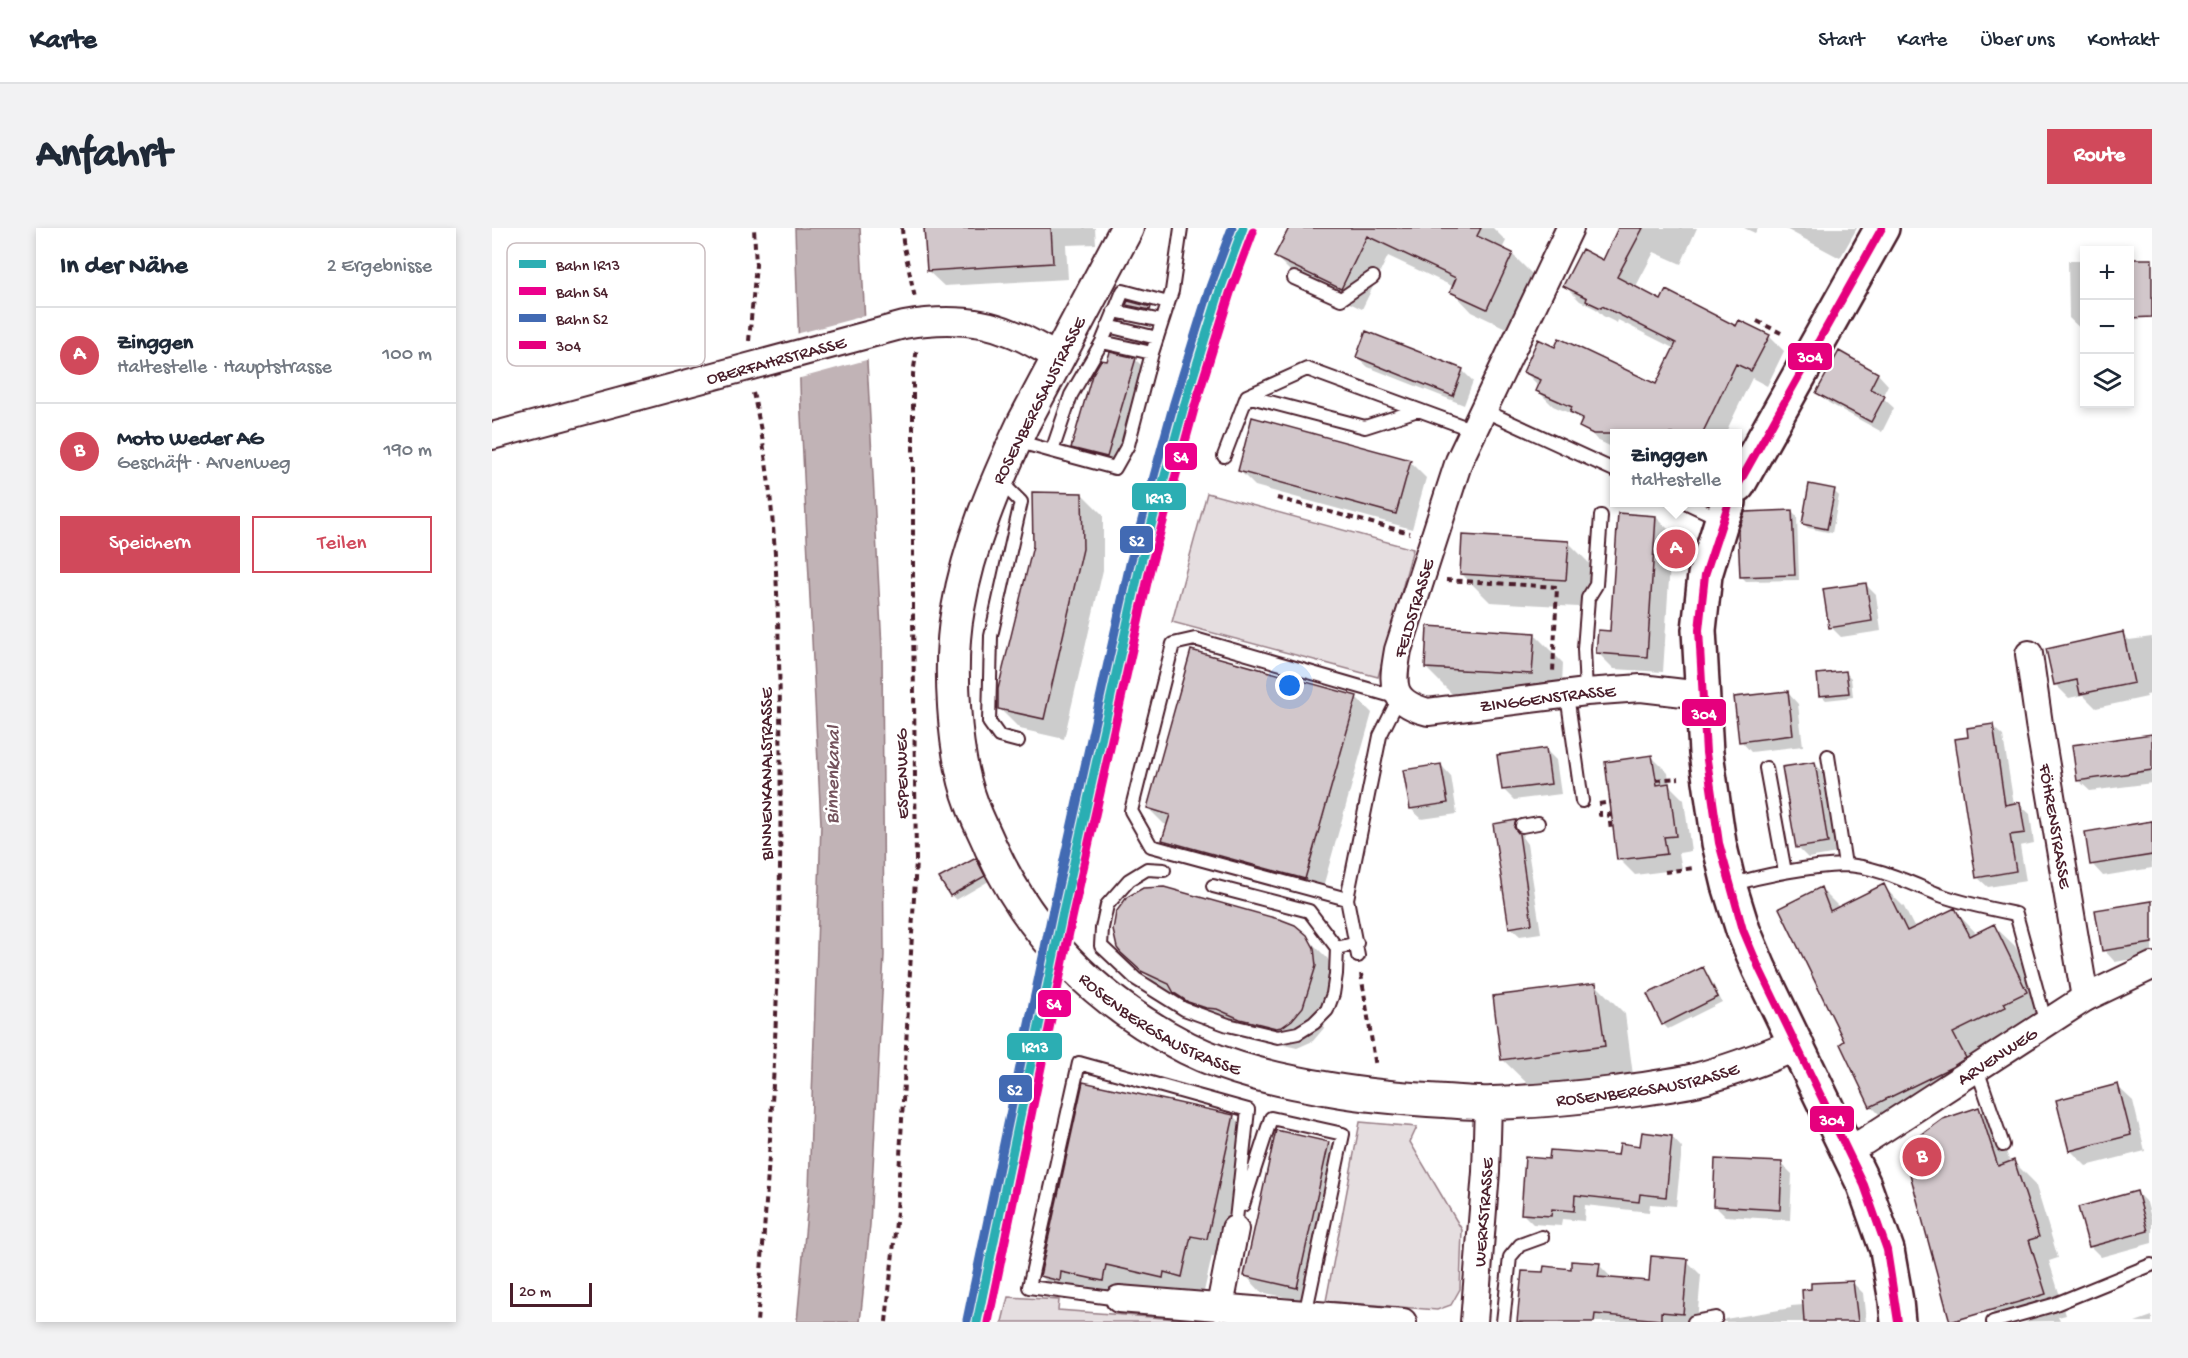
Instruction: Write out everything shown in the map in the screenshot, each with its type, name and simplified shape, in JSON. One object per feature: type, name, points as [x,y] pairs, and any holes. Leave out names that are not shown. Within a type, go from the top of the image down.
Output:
[{"type":"main road","points":[[1742,476],[1882,228]]},
{"type":"main road","points":[[1726,511],[1705,575],[1699,630],[1706,753],[1719,843],[1717,876],[1758,968],[1864,1185],[1887,1250],[1898,1322]]},
{"type":"street","name":"ROSENBERGSAUSTRASSE","points":[[1127,228],[1058,357],[998,479],[970,556],[957,611],[953,667],[958,747],[971,802],[1007,883],[1045,937],[1092,985],[1146,1025],[1190,1049],[1236,1067],[1303,1084],[1376,1097],[1488,1104],[1559,1100],[1692,1080],[1750,1063],[1797,1044]]},
{"type":"street","name":"FELDSTRASSE","points":[[1399,698],[1394,673],[1398,650],[1459,461],[1512,340],[1570,228]]},
{"type":"street","name":"OBERFAHRSTRASSE","points":[[492,436],[912,323],[960,320],[1010,332],[1058,357]]},
{"type":"street","name":"FÖHRENSTRASSE","points":[[2029,654],[2085,998]]},
{"type":"street","name":"ZINGGENSTRASSE","points":[[1399,698],[1413,708],[1428,712],[1568,694],[1641,688],[1701,695]]},
{"type":"street","name":"ARVENWEG","points":[[1846,1150],[1865,1141],[1977,1070],[2085,998],[2152,966]]},
{"type":"street","name":"WERKSTRASSE","points":[[1474,1322],[1486,1172],[1488,1104]]},
{"type":"street","points":[[1220,1306],[1235,1229]]},
{"type":"street","points":[[1119,1299],[1403,1322]]},
{"type":"lane","points":[[1015,441],[1115,468],[1128,445],[1152,353],[1172,291],[1181,228]]},
{"type":"lane","points":[[1294,278],[1341,299],[1373,277]]},
{"type":"lane","points":[[1052,452],[1071,394],[1102,342],[1123,291],[1168,303]]},
{"type":"lane","points":[[1114,311],[1162,321]]},
{"type":"lane","points":[[1108,326],[1157,338]]},
{"type":"lane","points":[[1102,342],[1152,353]]},
{"type":"lane","points":[[1224,456],[1247,396],[1307,369],[1418,410],[1478,420],[1610,469]]},
{"type":"lane","points":[[1247,396],[1365,427],[1418,410]]},
{"type":"lane","points":[[998,479],[1021,502],[991,636],[990,722],[999,736],[1018,741]]},
{"type":"lane","points":[[1708,507],[1726,511]]},
{"type":"lane","points":[[1582,801],[1568,694],[1584,649],[1588,598],[1596,585],[1601,516]]},
{"type":"lane","points":[[1337,948],[1357,949],[1347,898],[1380,736],[1399,698],[1195,639],[1173,644],[1131,811],[1151,846],[1347,898]]},
{"type":"lane","points":[[1828,756],[1845,865]]},
{"type":"lane","points":[[1766,768],[1785,872]]},
{"type":"lane","points":[[1522,826],[1538,823]]},
{"type":"lane","points":[[1717,876],[1762,876],[1845,865],[1913,883],[1942,896],[2016,914],[2046,1024]]},
{"type":"lane","points":[[1164,870],[1146,869],[1129,880],[1107,905],[1101,946],[1136,979],[1184,1009],[1228,1024],[1278,1037],[1298,1033],[1314,1023],[1327,1010],[1333,994],[1337,948],[1309,911],[1213,886]]},
{"type":"lane","points":[[1119,1299],[1029,1287],[1079,1063],[1248,1110],[1235,1229]]},
{"type":"lane","points":[[1977,1070],[2003,1145]]},
{"type":"lane","points":[[1235,1229],[1270,1118],[1343,1134],[1305,1315]]},
{"type":"lane","points":[[1503,1322],[1510,1257],[1520,1245],[1542,1237]]},
{"type":"lane","points":[[1993,1322],[2053,1305],[2151,1265]]},
{"type":"lane","points":[[1694,1322],[1716,1318]]},
{"type":"path","name":"BINNENKANALSTRASSE","points":[[754,228],[761,425],[769,484],[778,625],[781,766],[778,986],[768,1184],[757,1322]]},
{"type":"path","name":"ESPENWEG","points":[[886,1322],[898,1200],[916,860],[912,323],[902,228]]},
{"type":"path","points":[[1757,321],[1781,333]]},
{"type":"path","points":[[1277,498],[1434,539]]},
{"type":"path","points":[[1421,579],[1557,586],[1568,694]]},
{"type":"path","points":[[1656,780],[1689,777]]},
{"type":"path","points":[[1611,802],[1599,804],[1600,815],[1609,814],[1611,831]]},
{"type":"path","points":[[1665,872],[1717,876]]},
{"type":"path","points":[[1357,949],[1376,1068]]},
{"type":"shaded area","points":[[1207,493],[1413,549],[1378,677],[1172,622]]},
{"type":"shaded area","points":[[1360,1122],[1417,1127],[1410,1142],[1462,1230],[1460,1289],[1451,1305],[1437,1310],[1326,1301]]},
{"type":"shaded area","points":[[1008,1297],[1059,1300],[1058,1310],[1217,1322],[1002,1322]]},
{"type":"water","name":"Binnenkanal","points":[[795,228],[860,228],[882,648],[884,955],[870,1225],[860,1322],[797,1322],[809,1190],[821,824],[801,414]]},
{"type":"pier","points":[[868,315],[870,359],[797,379],[796,334]]},
{"type":"building","points":[[924,228],[1051,228],[1053,263],[927,271]]},
{"type":"building","points":[[1289,228],[1481,228],[1477,236],[1513,253],[1487,309],[1450,292],[1456,278],[1367,236],[1341,289],[1274,257]]},
{"type":"building","points":[[1618,228],[1643,228],[1617,277],[1661,300],[1666,290],[1736,326],[1739,320],[1770,335],[1751,371],[1736,364],[1704,429],[1610,429],[1610,434],[1593,434],[1579,427],[1583,418],[1570,412],[1572,407],[1536,391],[1541,380],[1523,372],[1538,339],[1555,347],[1559,338],[1656,384],[1676,343],[1602,306],[1601,308],[1586,301],[1587,298],[1563,286],[1582,249],[1603,260]]},
{"type":"building","points":[[2134,259],[2152,259],[2152,317],[2134,318]]},
{"type":"building","points":[[1128,301],[1151,307],[1150,310],[1126,305]]},
{"type":"building","points":[[1366,331],[1463,369],[1453,396],[1356,357]]},
{"type":"building","points":[[1839,351],[1878,373],[1870,389],[1885,396],[1871,422],[1816,393]]},
{"type":"building","points":[[1110,352],[1136,358],[1107,457],[1071,448],[1092,375],[1101,360],[1107,361]]},
{"type":"building","points":[[1252,417],[1411,460],[1396,514],[1238,471]]},
{"type":"building","points":[[1809,484],[1835,489],[1827,529],[1802,524]]},
{"type":"building","points":[[1032,492],[1082,493],[1083,549],[1044,719],[998,709],[998,689],[1033,546]]},
{"type":"building","points":[[1792,510],[1795,575],[1740,577],[1738,531],[1745,512]]},
{"type":"building","points":[[1618,513],[1656,516],[1647,657],[1596,653],[1598,630],[1610,631]]},
{"type":"building","points":[[1462,535],[1569,541],[1566,580],[1460,574]]},
{"type":"building","points":[[1866,583],[1872,621],[1829,628],[1823,589]]},
{"type":"building","points":[[1427,626],[1535,633],[1532,674],[1425,668]]},
{"type":"building","points":[[2123,632],[2134,683],[2080,694],[2077,680],[2054,685],[2046,649]]},
{"type":"building","points":[[1191,650],[1357,696],[1305,879],[1162,840],[1170,815],[1147,808]]},
{"type":"building","points":[[1846,671],[1849,693],[1819,696],[1817,674]]},
{"type":"building","points":[[1788,691],[1793,735],[1739,742],[1734,697]]},
{"type":"building","points":[[1993,724],[2005,805],[2020,802],[2025,833],[2010,835],[2016,871],[1976,878],[1955,739],[1968,737],[1967,728]]},
{"type":"building","points":[[2152,734],[2152,770],[2077,781],[2072,745]]},
{"type":"building","points":[[1546,748],[1551,784],[1502,790],[1497,755]]},
{"type":"building","points":[[1652,755],[1657,785],[1669,783],[1676,836],[1664,837],[1667,854],[1617,860],[1605,762]]},
{"type":"building","points":[[1815,762],[1828,843],[1796,848],[1782,767]]},
{"type":"building","points":[[1441,764],[1448,803],[1410,809],[1403,770]]},
{"type":"building","points":[[1516,820],[1514,827],[1519,834],[1532,924],[1509,928],[1493,824]]},
{"type":"building","points":[[2152,821],[2152,855],[2090,865],[2085,832]]},
{"type":"building","points":[[976,858],[985,876],[950,896],[939,878]]},
{"type":"building","points":[[1884,884],[1907,931],[1955,908],[1970,936],[1994,924],[2027,992],[2004,1003],[2006,1007],[1953,1033],[1966,1058],[1870,1107],[1840,1044],[1844,1041],[1779,908],[1821,887],[1830,911]]},
{"type":"building","points":[[1164,887],[1282,920],[1295,925],[1307,935],[1314,948],[1316,966],[1303,1007],[1292,1020],[1276,1028],[1188,1002],[1174,993],[1169,984],[1141,971],[1121,953],[1117,948],[1113,930],[1116,912],[1127,897],[1143,888]]},
{"type":"building","points":[[2152,901],[2152,943],[2102,951],[2095,910]]},
{"type":"building","points":[[1703,967],[1718,997],[1662,1025],[1647,994]]},
{"type":"building","points":[[1596,983],[1605,1046],[1501,1060],[1493,996]]},
{"type":"building","points":[[1083,1082],[1234,1115],[1207,1239],[1191,1236],[1182,1277],[1164,1272],[1163,1278],[1106,1265],[1103,1281],[1061,1272],[1060,1281],[1040,1276]]},
{"type":"building","points":[[2118,1084],[2131,1135],[2069,1151],[2056,1100]]},
{"type":"building","points":[[1979,1107],[1998,1166],[2014,1160],[2039,1237],[2029,1240],[2046,1294],[1950,1322],[1903,1148],[1943,1119]]},
{"type":"building","points":[[1276,1130],[1329,1142],[1297,1288],[1244,1276]]},
{"type":"building","points":[[1642,1132],[1672,1136],[1666,1197],[1640,1194],[1639,1202],[1575,1195],[1574,1211],[1552,1209],[1551,1216],[1521,1214],[1525,1157],[1549,1159],[1550,1150],[1618,1155],[1620,1143],[1640,1146]]},
{"type":"building","points":[[1715,1159],[1782,1162],[1780,1210],[1713,1206]]},
{"type":"building","points":[[2137,1191],[2148,1231],[2089,1247],[2078,1207]]},
{"type":"building","points":[[1651,1256],[1688,1259],[1683,1314],[1661,1312],[1661,1320],[1595,1314],[1594,1322],[1517,1322],[1522,1271],[1543,1272],[1544,1266],[1571,1269],[1571,1261],[1600,1263],[1598,1277],[1649,1281]]},
{"type":"building","points":[[1853,1281],[1858,1322],[1804,1322],[1802,1290],[1811,1289],[1811,1283]]},
{"type":"rail line","name":"S2","points":[[967,1320],[1052,914],[1130,564],[1174,403],[1210,287],[1232,228]]},
{"type":"rail line","name":"IR13","points":[[977,1322],[1062,916],[1140,566],[1184,406],[1220,290],[1243,228]]},
{"type":"rail line","name":"S4","points":[[988,1322],[1072,918],[1150,569],[1194,409],[1230,293],[1253,232]]},
{"type":"transit line","name":"304","points":[[1742,478],[1882,228]]},
{"type":"transit line","name":"304","points":[[1727,507],[1705,575],[1699,630],[1706,753],[1719,843],[1743,930],[1759,968],[1864,1185],[1887,1250],[1898,1322]]},
{"type":"place","name":"Zinggen","points":[[1676,549]]},
{"type":"place","name":"Moto Weder AG","points":[[1922,1157]]}]
